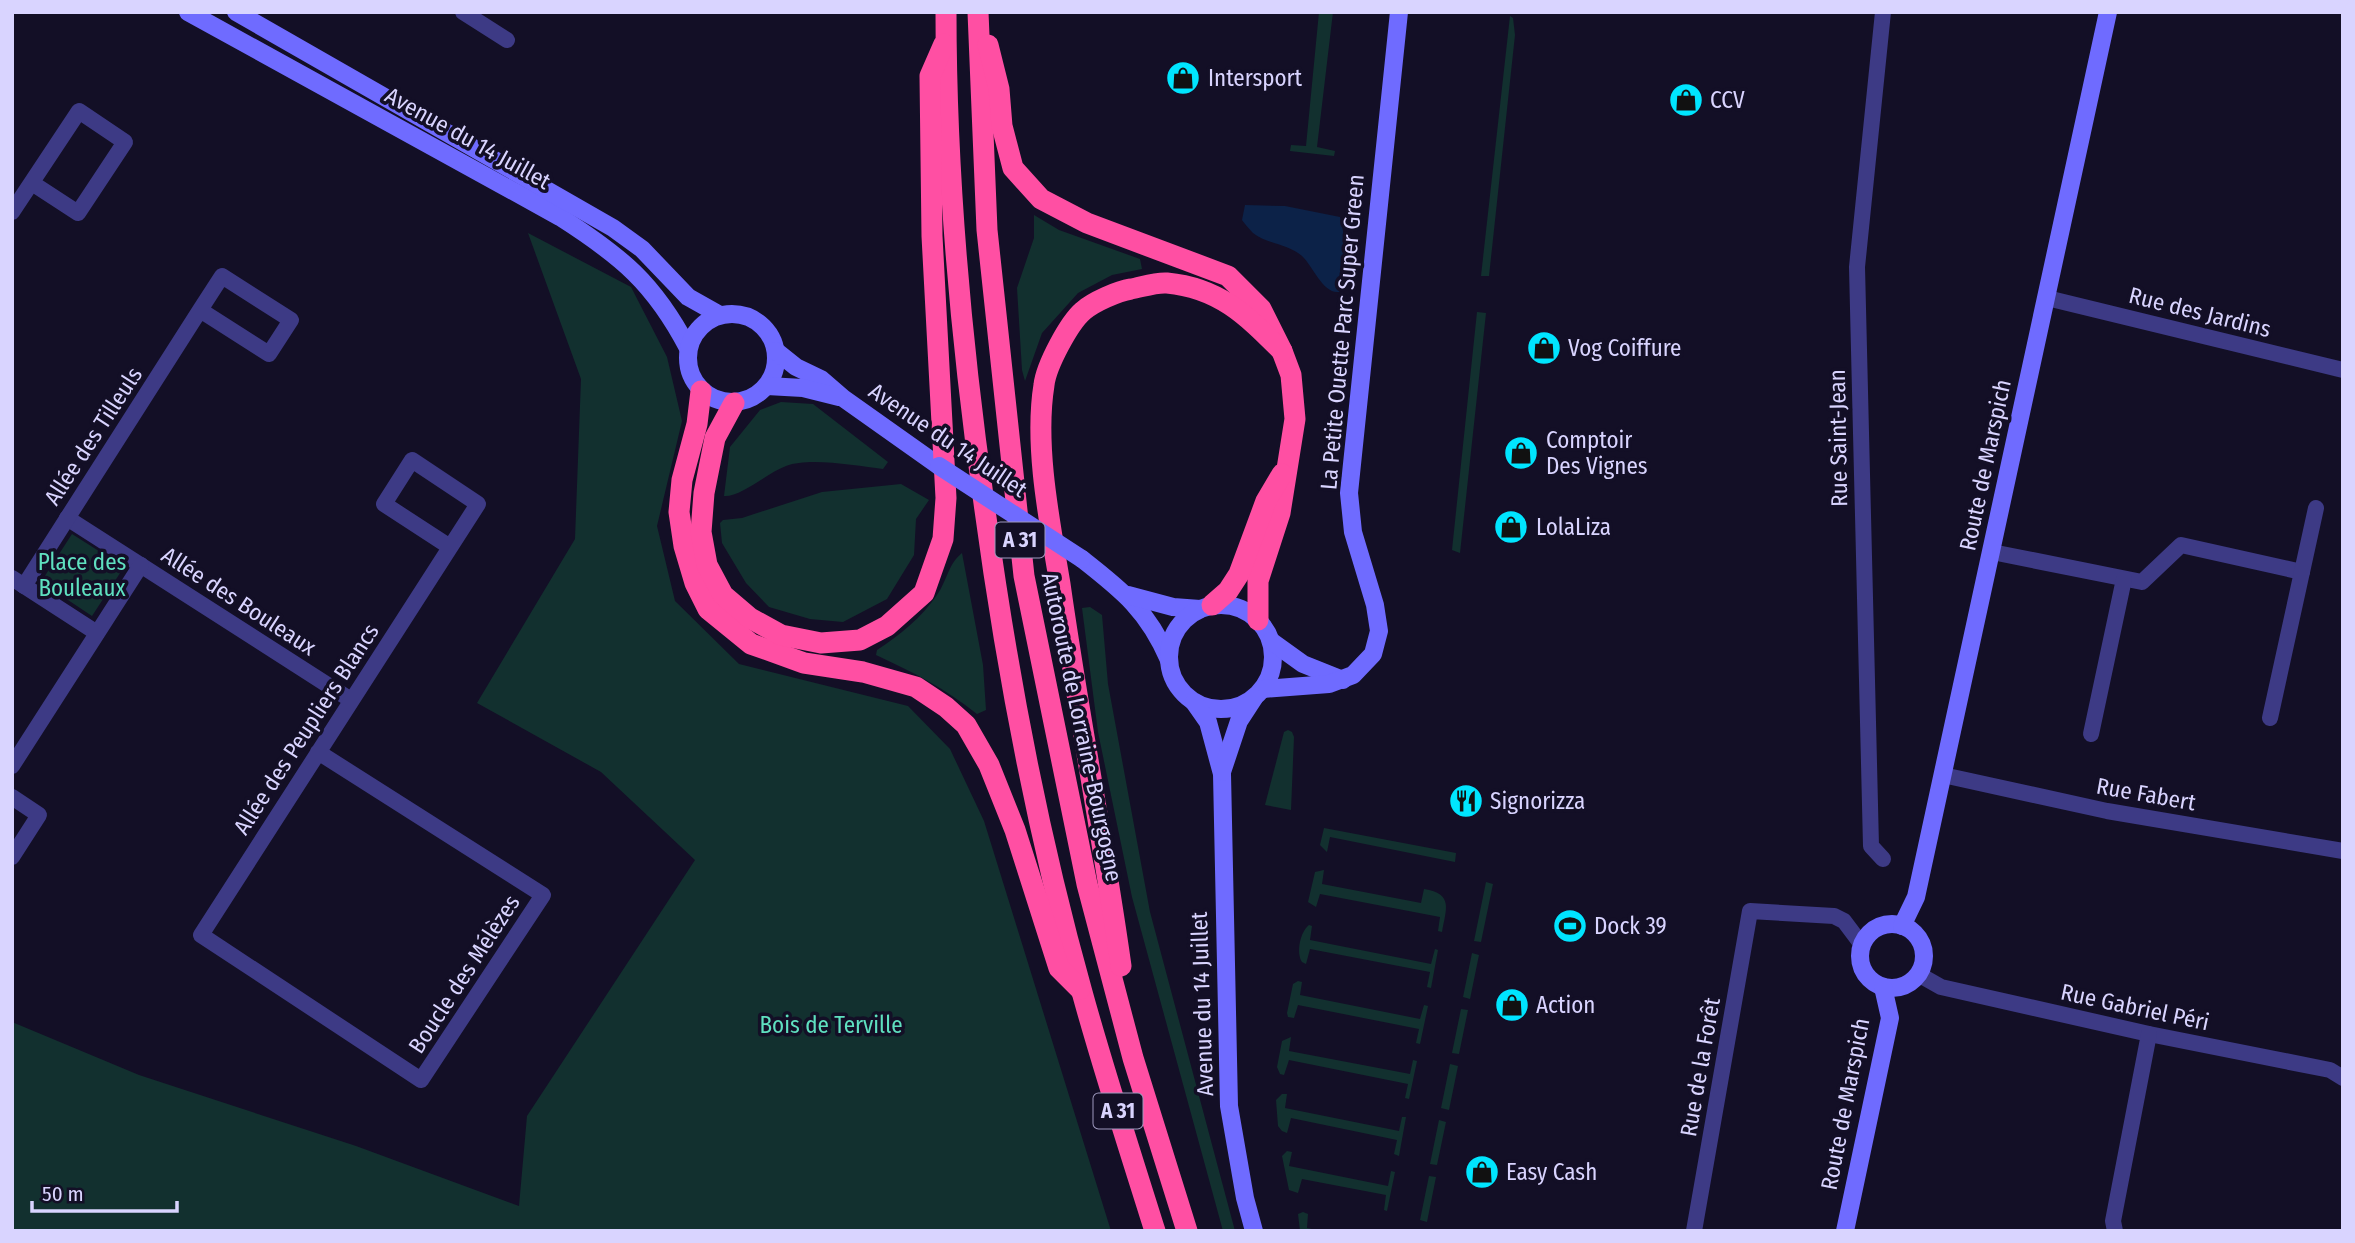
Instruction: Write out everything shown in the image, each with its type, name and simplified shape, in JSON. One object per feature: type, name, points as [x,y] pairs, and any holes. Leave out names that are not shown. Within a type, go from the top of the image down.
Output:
[{"type":"highway","name":"A 31","points":[[946,12],[951,179],[960,306],[994,580],[1042,830],[1082,990],[1155,1231]]},
{"type":"highway","points":[[979,12],[999,89],[1002,126],[1013,168],[1020,176],[1041,199],[1087,223],[1228,276],[1261,309],[1282,351],[1291,376],[1294,419],[1280,513],[1258,581],[1258,620]]},
{"type":"highway","name":"Autoroute de Lorraine-Bourgogne","points":[[979,12],[987,230],[1024,576],[1087,884],[1133,1058],[1187,1231]]},
{"type":"highway","points":[[734,403],[715,438],[704,494],[701,532],[707,565],[723,595],[750,618],[781,635],[794,638],[821,643],[860,640],[887,626],[924,593],[943,540],[946,498],[932,236],[930,76],[946,38]]},
{"type":"highway","points":[[1133,1058],[1108,877],[1076,694],[1044,480],[1044,382],[1055,351],[1083,311],[1121,291],[1165,282],[1210,293],[1245,314],[1282,351]]},
{"type":"highway","points":[[701,391],[697,425],[682,480],[679,512],[684,545],[695,583],[708,609],[751,644],[804,663],[863,672],[916,688],[946,707],[967,725],[989,765],[1015,830],[1059,968],[1082,990]]},
{"type":"highway","points":[[1206,607],[1228,591],[1238,574],[1266,501],[1288,463]]},
{"type":"main road","name":"Avenue du 14 Juillet","points":[[188,12],[560,217],[603,245],[643,279],[668,311],[688,348]]},
{"type":"main road","name":"Avenue du 14 Juillet","points":[[236,12],[613,228],[642,249],[688,297],[720,315]]},
{"type":"main road","name":"La Petite Ouette Parc Super Green","points":[[1343,680],[1362,667],[1373,654],[1379,631],[1375,604],[1353,532],[1349,493],[1399,12]]},
{"type":"main road","name":"Route de Marspich","points":[[1902,926],[1916,897],[2108,12]]},
{"type":"main road","points":[[738,314],[759,323],[768,332],[776,351],[773,376],[767,386],[747,401],[734,403],[711,398],[701,391],[692,378],[688,348],[700,327],[720,315],[738,314]]},
{"type":"main road","name":"Avenue du 14 Juillet","points":[[776,351],[796,367],[821,379],[843,398],[939,466],[1082,559],[1128,595],[1159,636],[1169,660]]},
{"type":"main road","name":"Avenue du 14 Juillet","points":[[767,386],[803,388],[843,398]]},
{"type":"main road","name":"Avenue du 14 Juillet","points":[[1128,595],[1173,607],[1206,607]]},
{"type":"main road","points":[[1206,607],[1237,607],[1258,620],[1271,641],[1303,664],[1343,680],[1258,694],[1231,709],[1218,709],[1194,702],[1176,684],[1169,660],[1173,635],[1189,616],[1206,607]]},
{"type":"main road","points":[[1258,694],[1273,666],[1271,641]]},
{"type":"main road","name":"Avenue du 14 Juillet","points":[[1222,774],[1239,721],[1258,694]]},
{"type":"main road","name":"Avenue du 14 Juillet","points":[[1194,702],[1208,722],[1222,774],[1229,1106],[1245,1198],[1254,1231]]},
{"type":"main road","points":[[1883,926],[1902,926],[1909,929],[1921,942],[1924,958],[1918,974],[1911,982],[1902,986],[1883,987],[1866,975],[1862,965],[1863,945],[1874,930],[1883,926]]},
{"type":"main road","name":"Route de Marspich","points":[[1845,1231],[1890,1018],[1883,987]]},
{"type":"street","points":[[463,12],[507,40]]},
{"type":"street","name":"Rue Saint-Jean","points":[[1883,12],[1857,267],[1871,846],[1883,859]]},
{"type":"street","points":[[12,212],[79,111],[125,142],[78,213],[32,183]]},
{"type":"street","name":"Allée des Tilleuls","points":[[18,582],[68,518],[200,310],[222,276],[291,320],[269,354],[200,310]]},
{"type":"street","name":"Rue des Jardins","points":[[2047,298],[2343,370]]},
{"type":"street","name":"Allée des Peupliers Blancs","points":[[201,935],[478,504],[412,460],[384,504],[450,547]]},
{"type":"street","points":[[2270,718],[2316,508]]},
{"type":"street","name":"Allée des Bouleaux","points":[[68,518],[351,700]]},
{"type":"street","points":[[1992,552],[2142,582],[2181,545],[2302,572]]},
{"type":"street","points":[[12,766],[141,565]]},
{"type":"street","points":[[2091,734],[2124,579]]},
{"type":"street","points":[[18,582],[97,633]]},
{"type":"street","name":"Boucle des Mélèzes","points":[[201,935],[421,1080],[543,895],[318,752]]},
{"type":"street","name":"Rue Fabert","points":[[1943,775],[2107,811],[2343,851]]},
{"type":"street","points":[[12,797],[39,815],[12,857]]},
{"type":"street","name":"Rue de la Forêt","points":[[1694,1231],[1750,911],[1834,916],[1844,921],[1863,945]]},
{"type":"street","name":"Rue Gabriel Péri","points":[[1918,974],[1941,987],[2150,1034],[2330,1070],[2343,1078]]},
{"type":"street","points":[[2115,1231],[2113,1221],[2150,1034]]},
{"type":"green space","points":[[1319,12],[1333,12],[1317,147],[1335,151],[1334,156],[1290,151],[1291,145],[1306,146]]},
{"type":"green space","points":[[1510,16],[1513,18],[1515,35],[1489,276],[1481,276]]},
{"type":"green space","points":[[1034,215],[1059,230],[1140,259],[1142,269],[1112,275],[1078,293],[1042,333],[1025,381],[1017,288],[1034,238]]},
{"type":"green space","name":"Bois de Terville","points":[[528,233],[631,287],[667,357],[682,421],[657,526],[675,601],[739,664],[908,706],[950,749],[984,821],[1111,1231],[12,1231],[12,1022],[139,1075],[356,1146],[519,1206],[527,1116],[695,860],[601,772],[477,703],[575,539],[581,379]]},
{"type":"green space","points":[[1477,312],[1486,313],[1460,553],[1452,550]]},
{"type":"green space","points":[[781,402],[813,404],[888,462],[883,469],[834,463],[796,463],[779,469],[738,493],[724,496],[730,447],[760,410]]},
{"type":"green space","points":[[901,484],[929,500],[916,519],[914,555],[887,599],[843,622],[810,619],[769,607],[746,583],[722,543],[720,523],[723,520],[742,518],[822,492]]},
{"type":"green space","name":"Place des Bouleaux","points":[[72,534],[124,567],[92,616],[41,582]]},
{"type":"green space","points":[[962,553],[983,665],[986,710],[977,714],[929,681],[876,655],[877,650],[910,626],[931,603]]},
{"type":"green space","points":[[1090,607],[1102,615],[1108,684],[1150,912],[1235,1231],[1223,1231],[1132,897],[1098,732],[1082,608]]},
{"type":"green space","points":[[1288,730],[1294,737],[1291,810],[1265,805],[1284,732]]},
{"type":"green space","points":[[1324,828],[1456,853],[1455,862],[1330,837],[1327,852],[1320,845]]},
{"type":"green space","points":[[1324,870],[1322,884],[1421,903],[1424,889],[1434,891],[1446,904],[1442,932],[1438,931],[1440,917],[1320,894],[1316,907],[1308,902],[1315,872]]},
{"type":"green space","points":[[1486,882],[1493,884],[1481,942],[1474,941]]},
{"type":"green space","points":[[1309,925],[1312,926],[1310,940],[1431,964],[1435,949],[1438,950],[1431,988],[1427,987],[1430,972],[1310,949],[1306,964],[1302,962],[1300,943],[1303,932]]},
{"type":"green space","points":[[1472,953],[1479,955],[1470,999],[1463,997]]},
{"type":"green space","points":[[1302,982],[1300,995],[1420,1019],[1424,1005],[1428,1006],[1420,1044],[1416,1043],[1419,1029],[1298,1005],[1294,1018],[1288,1017],[1293,984]]},
{"type":"green space","points":[[1461,1009],[1468,1010],[1459,1054],[1452,1053]]},
{"type":"green space","points":[[1291,1037],[1289,1051],[1410,1074],[1413,1060],[1417,1061],[1409,1099],[1405,1098],[1408,1084],[1289,1060],[1284,1075],[1280,1074],[1277,1067],[1282,1041]]},
{"type":"green space","points":[[1450,1064],[1458,1066],[1449,1110],[1441,1108]]},
{"type":"green space","points":[[1282,1094],[1287,1094],[1285,1108],[1399,1131],[1402,1117],[1406,1117],[1399,1156],[1394,1154],[1397,1140],[1291,1118],[1287,1133],[1282,1131],[1278,1126],[1276,1100]]},
{"type":"green space","points":[[1439,1120],[1446,1122],[1437,1165],[1430,1164]]},
{"type":"green space","points":[[1287,1151],[1292,1152],[1289,1166],[1388,1186],[1391,1171],[1395,1172],[1387,1211],[1384,1210],[1386,1195],[1302,1179],[1298,1193],[1289,1190],[1282,1156]]},
{"type":"green space","points":[[1429,1176],[1436,1177],[1427,1222],[1420,1220]]},
{"type":"green space","points":[[1298,1214],[1308,1214],[1307,1228],[1322,1231],[1300,1231]]},
{"type":"water","points":[[1245,205],[1285,206],[1340,217],[1346,265],[1339,292],[1328,289],[1302,256],[1253,233],[1242,220]]},
{"type":"place","name":"Intersport","points":[[1183,78]]},
{"type":"place","name":"CCV","points":[[1686,100]]},
{"type":"place","name":"Vog Coiffure","points":[[1544,348]]},
{"type":"place","name":"Comptoir Des Vignes","points":[[1521,453]]},
{"type":"place","name":"LolaLiza","points":[[1511,527]]},
{"type":"place","name":"Signorizza","points":[[1466,801]]},
{"type":"place","name":"Dock 39","points":[[1570,926]]},
{"type":"place","name":"Action","points":[[1512,1005]]},
{"type":"place","name":"Easy Cash","points":[[1482,1172]]}]
